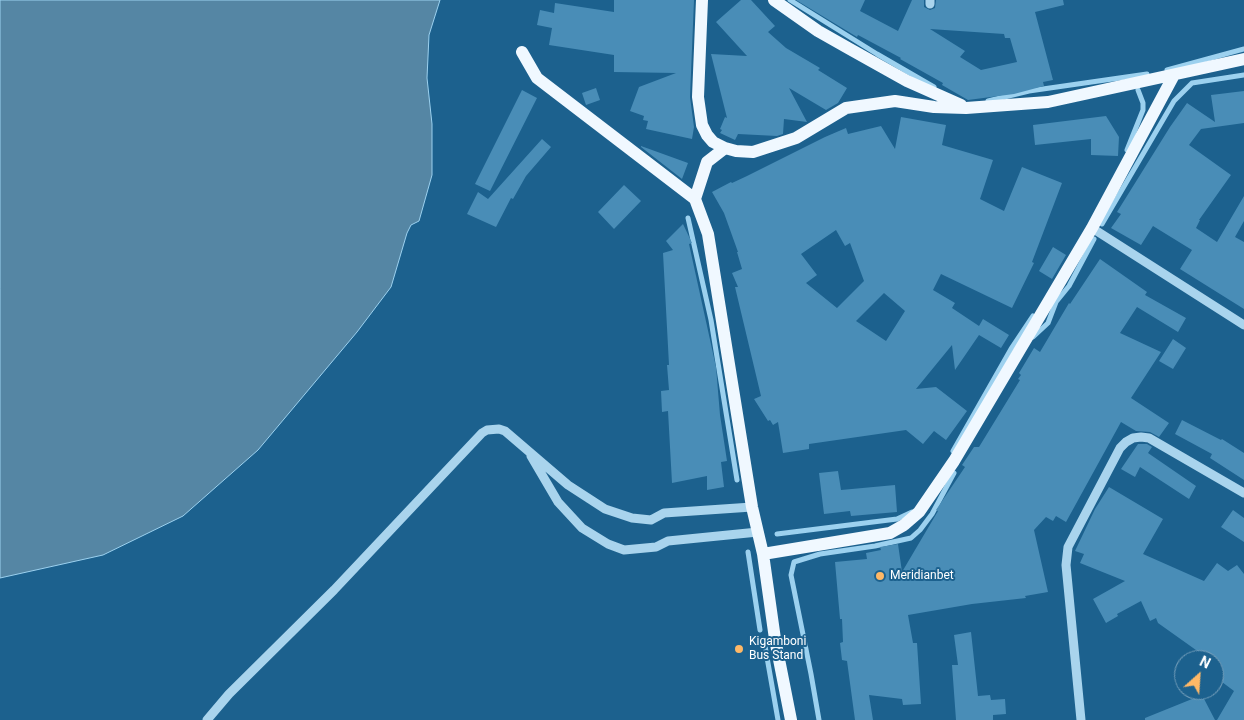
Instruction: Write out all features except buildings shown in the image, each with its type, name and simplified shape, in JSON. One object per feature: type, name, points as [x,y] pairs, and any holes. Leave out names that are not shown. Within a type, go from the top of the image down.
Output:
[{"type":"main road","points":[[702,0],[698,97],[702,125],[713,142],[736,152],[753,152],[796,138],[846,108],[895,102],[934,107],[966,108],[1048,102],[1244,59]]},
{"type":"main road","points":[[774,0],[818,31],[848,48],[908,81],[966,108]]},
{"type":"main road","points":[[522,52],[537,78],[694,199],[708,234],[752,507],[791,720]]},
{"type":"main road","points":[[762,554],[890,533],[904,525],[919,512],[954,461],[1092,228],[1174,75]]},
{"type":"main road","points":[[694,199],[707,162],[725,148]]},
{"type":"street","points":[[1092,228],[1244,326]]},
{"type":"street","points":[[207,720],[229,694],[334,590],[482,433],[493,429],[505,431],[568,484],[605,509],[632,518],[651,520],[664,513],[752,507]]},
{"type":"street","points":[[1081,720],[1066,565],[1068,547],[1120,448],[1133,438],[1149,438],[1244,493]]},
{"type":"street","points":[[526,450],[558,502],[582,528],[608,544],[624,550],[656,547],[668,541],[758,532]]},
{"type":"water","points":[[0,0],[440,0],[429,35],[427,78],[432,124],[432,175],[419,221],[411,225],[407,233],[391,287],[357,332],[258,450],[183,516],[103,555],[0,578]]},
{"type":"waterway","points":[[790,0],[934,87]]},
{"type":"waterway","points":[[1167,70],[1244,49]]},
{"type":"waterway","points":[[988,101],[1029,91],[1147,74]]},
{"type":"waterway","points":[[1102,224],[1174,101],[1192,83],[1244,75]]},
{"type":"waterway","points":[[1127,150],[1143,110],[1143,103],[1138,90]]},
{"type":"waterway","points":[[688,218],[711,320],[737,480]]},
{"type":"waterway","points":[[1033,337],[1048,323],[1056,302],[1069,286],[1094,239]]},
{"type":"waterway","points":[[953,451],[1011,349],[1033,316]]},
{"type":"waterway","points":[[819,720],[791,575],[794,562],[820,554],[875,546],[911,538],[920,530],[932,514],[954,473]]},
{"type":"waterway","points":[[777,534],[897,519],[912,512]]},
{"type":"waterway","points":[[748,552],[760,630]]},
{"type":"waterway","points":[[765,646],[778,720]]},
{"type":"place","name":"Meridianbet","points":[[880,576]]},
{"type":"place","name":"Kigamboni Bus Stand","points":[[739,649]]}]
